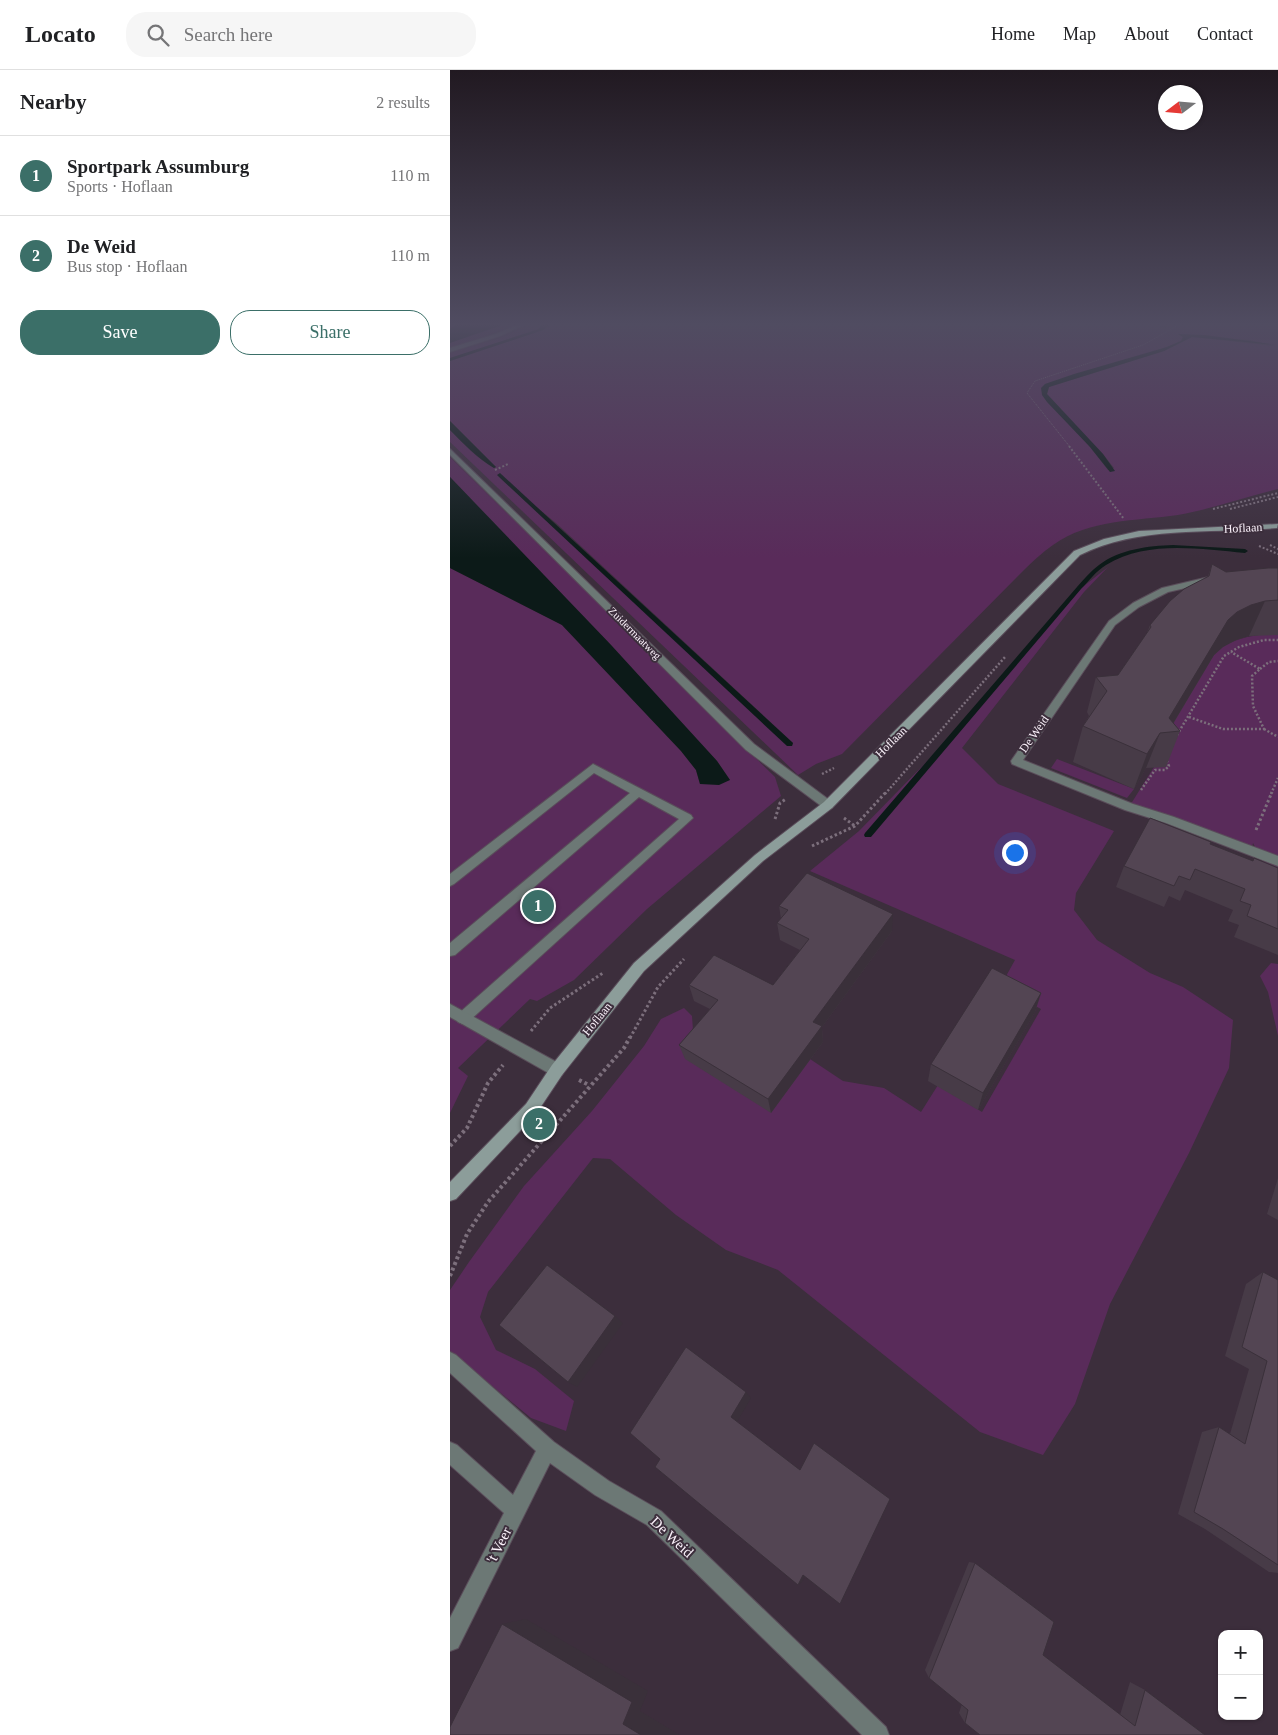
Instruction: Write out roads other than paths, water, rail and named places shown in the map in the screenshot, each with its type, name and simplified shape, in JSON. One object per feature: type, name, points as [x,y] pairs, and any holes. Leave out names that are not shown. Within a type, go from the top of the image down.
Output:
[{"type":"main road","name":"Hoflaan","points":[[450,1193],[531,1109],[557,1070],[639,967],[759,858],[828,805],[1076,553],[1093,544],[1115,537],[1277,523]]},
{"type":"street","name":"Zuidermaatweg","points":[[450,452],[750,747],[828,805]]},
{"type":"street","name":"De Weid","points":[[1224,577],[1165,590],[1136,605],[1112,623],[1016,761],[1129,807],[1170,820],[1278,861]]},
{"type":"street","points":[[450,881],[594,768],[687,818],[463,1018]]},
{"type":"street","points":[[450,951],[638,792]]},
{"type":"street","points":[[450,1010],[557,1070]]},
{"type":"street","name":"De Weid","points":[[450,1360],[547,1449],[602,1488],[654,1518],[878,1735]]},
{"type":"street","name":"'t Veer","points":[[450,1640],[547,1449]]},
{"type":"street","points":[[450,1452],[516,1511]]},
{"type":"waterway","points":[[868,835],[1079,588],[1101,566],[1120,556],[1155,548],[1191,547],[1245,551]]},
{"type":"place","name":"Sportpark Assumburg","points":[[538,906]]},
{"type":"place","name":"De Weid","points":[[539,1124]]}]
